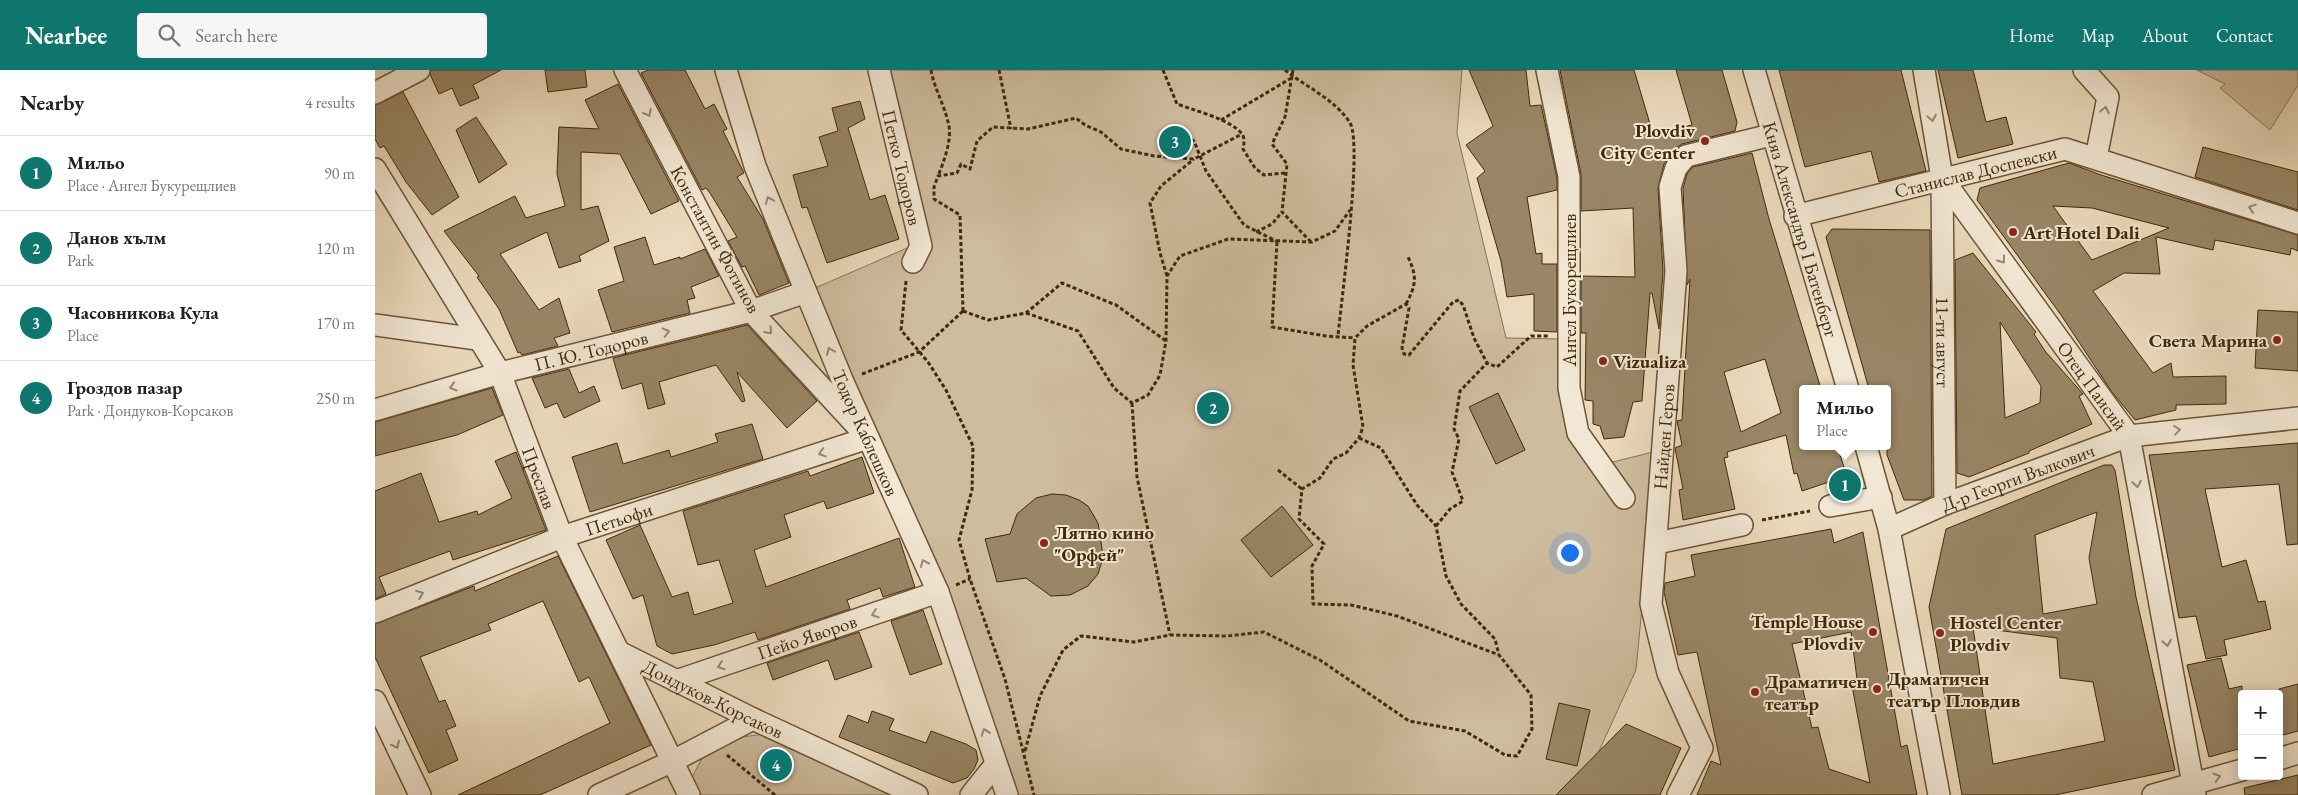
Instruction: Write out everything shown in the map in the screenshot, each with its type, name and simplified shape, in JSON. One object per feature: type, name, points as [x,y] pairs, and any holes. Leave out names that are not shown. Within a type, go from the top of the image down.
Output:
[{"type":"street","points":[[375,93],[419,70]]},
{"type":"street","name":"Константин Фотинов","points":[[625,70],[751,311],[868,438]]},
{"type":"street","name":"Тодор Каблешков","points":[[726,70],[755,166],[806,292],[843,382],[938,592],[1007,795]]},
{"type":"street","name":"Петко Тодоров","points":[[879,70],[921,246],[913,262]]},
{"type":"street","name":"Ангел Букорещлиев","points":[[1547,70],[1569,177],[1569,388],[1579,433],[1624,498]]},
{"type":"street","name":"Княз Александър I Батенберг","points":[[1754,70],[1771,135],[1847,385]]},
{"type":"street","name":"Отец Паисий","points":[[1924,70],[1942,178],[2129,436],[2194,789]]},
{"type":"street","points":[[2085,70],[2108,97],[2096,158]]},
{"type":"street","name":"Найден Геров","points":[[1678,795],[1702,748],[1668,673],[1651,604],[1676,271],[1670,187],[1676,168],[1686,156],[1771,135]]},
{"type":"street","name":"Станислав Доспевски","points":[[1795,216],[2065,148],[2298,223]]},
{"type":"street","name":"Преслав","points":[[375,169],[500,373],[562,537],[689,795]]},
{"type":"street","name":"11-ти август","points":[[1942,178],[1945,504]]},
{"type":"street","name":"П. Ю. Тодоров","points":[[375,410],[500,373],[751,311],[806,292]]},
{"type":"street","points":[[375,325],[477,338]]},
{"type":"street","name":"Д-р Георги Вълкович","points":[[1889,529],[1945,504],[2129,436],[2298,418]]},
{"type":"street","name":"Петьофи","points":[[375,612],[562,537],[868,438]]},
{"type":"street","points":[[1867,450],[1889,529],[1939,795]]},
{"type":"street","points":[[1830,506],[1881,497]]},
{"type":"street","points":[[1657,543],[1742,525]]},
{"type":"street","name":"Пейо Яворов","points":[[676,681],[938,592]]},
{"type":"street","name":"Дондуков-Корсаков","points":[[619,652],[753,719],[912,794]]},
{"type":"street","points":[[375,701],[420,795]]},
{"type":"street","points":[[599,795],[673,761],[753,719]]},
{"type":"street","points":[[2283,758],[2298,754]]},
{"type":"street","points":[[971,795],[996,764]]},
{"type":"street","points":[[2153,795],[2194,789],[2238,772]]},
{"type":"path","points":[[843,382],[919,352],[963,311],[960,215],[934,199],[934,187],[946,155],[949,124],[933,81],[931,70]]},
{"type":"path","points":[[999,70],[1011,129]]},
{"type":"path","points":[[1163,70],[1177,104],[1221,120],[1242,134],[1245,141],[1243,149],[1255,168],[1265,175],[1285,173]]},
{"type":"path","points":[[1285,70],[1340,110],[1351,125],[1355,182],[1350,210],[1338,336]]},
{"type":"path","points":[[1256,232],[1272,224],[1282,212],[1287,164],[1272,144],[1285,117],[1293,70]]},
{"type":"path","points":[[1221,120],[1293,76]]},
{"type":"path","points":[[938,176],[957,173],[961,164],[970,169],[977,141],[993,127],[1028,129],[1076,118],[1085,125],[1101,132],[1121,148],[1153,156],[1194,159],[1200,158],[1210,149],[1242,134]]},
{"type":"path","points":[[1185,139],[1189,138],[1194,141],[1206,171],[1244,225],[1277,242]]},
{"type":"path","points":[[1132,403],[1148,395],[1160,375],[1166,340],[1167,276],[1160,253],[1150,204],[1161,186],[1194,159]]},
{"type":"path","points":[[1167,276],[1180,256],[1228,239],[1312,242],[1335,231],[1350,210]]},
{"type":"path","points":[[1282,212],[1312,242]]},
{"type":"path","points":[[1277,242],[1271,327],[1355,338]]},
{"type":"path","points":[[1302,489],[1320,478],[1333,459],[1345,453],[1359,438],[1363,427],[1353,364],[1355,338],[1367,326],[1406,304],[1414,290],[1415,270],[1407,255]]},
{"type":"path","points":[[913,262],[907,271],[901,330],[928,362],[946,390],[973,446],[972,490],[959,540],[970,579],[1005,679],[1025,751],[1034,795]]},
{"type":"path","points":[[963,311],[988,320],[1026,313],[1062,283],[1116,305],[1166,340]]},
{"type":"path","points":[[1406,304],[1409,308],[1402,348],[1404,354],[1409,355],[1453,302],[1459,300],[1463,305],[1474,338],[1487,363],[1497,366],[1531,336],[1556,336],[1558,352],[1570,350]]},
{"type":"path","points":[[1026,313],[1078,331],[1114,388],[1132,403],[1137,477],[1170,635]]},
{"type":"path","points":[[1435,526],[1450,509],[1463,501],[1453,472],[1459,439],[1454,430],[1460,391],[1487,363]]},
{"type":"path","points":[[1025,751],[1040,696],[1063,650],[1081,636],[1134,642],[1170,635],[1227,636],[1264,632],[1320,660],[1409,721],[1465,731],[1505,755],[1517,756],[1531,729],[1531,695],[1499,656],[1495,639],[1461,604],[1446,576],[1435,526],[1417,505],[1381,448],[1359,438]]},
{"type":"path","points":[[1278,470],[1302,489]]},
{"type":"path","points":[[1302,489],[1299,519],[1324,544],[1312,566],[1313,604],[1351,605],[1397,616],[1499,656]]},
{"type":"path","points":[[1742,525],[1830,506]]},
{"type":"path","points":[[711,742],[775,795]]},
{"type":"shaded area","points":[[873,70],[1462,70],[1457,133],[1506,338],[1562,339],[1589,458],[1613,462],[1657,451],[1636,670],[1579,795],[1007,795],[806,292],[914,245]]},
{"type":"shaded area","points":[[2197,70],[2298,70],[2298,85],[2270,130],[2220,88],[2225,84]]},
{"type":"shaded area","points":[[780,732],[909,795],[689,795],[686,789],[711,741]]},
{"type":"building","points":[[431,70],[501,70],[473,85],[479,98],[460,106],[452,88],[439,94],[430,74]]},
{"type":"building","points":[[545,70],[585,70],[587,87],[548,92]]},
{"type":"building","points":[[648,70],[685,70],[705,109],[714,104],[727,129],[723,131],[744,173],[737,177],[763,219],[789,283],[759,295],[745,266],[742,267],[728,241],[737,237],[710,193],[706,188],[702,190],[641,73]]},
{"type":"building","points":[[1469,70],[1526,70],[1530,106],[1541,105],[1557,178],[1557,190],[1527,197],[1536,254],[1542,253],[1542,264],[1557,264],[1557,332],[1534,331],[1534,294],[1507,297],[1501,261],[1477,178],[1485,171],[1466,145],[1493,126]]},
{"type":"building","points":[[1560,70],[1634,70],[1653,134],[1692,125],[1676,70],[1722,70],[1737,122],[1735,131],[1682,144],[1676,148],[1664,164],[1658,188],[1663,271],[1659,329],[1652,293],[1650,293],[1642,401],[1633,402],[1624,437],[1604,439],[1600,426],[1593,424],[1593,401],[1585,400],[1586,333],[1581,333],[1581,276],[1635,277],[1633,208],[1581,211],[1581,174]]},
{"type":"building","points":[[1779,70],[1901,70],[1926,171],[1879,182],[1871,151],[1805,167]]},
{"type":"building","points":[[1938,70],[1973,70],[1986,122],[2006,117],[2013,144],[1958,158]]},
{"type":"building","points":[[618,84],[679,201],[651,214],[620,154],[581,152],[581,210],[598,206],[609,241],[579,256],[581,261],[559,268],[547,232],[500,254],[539,310],[559,298],[570,333],[554,338],[558,346],[522,355],[520,352],[518,353],[499,309],[477,277],[479,276],[444,231],[515,196],[526,218],[565,206],[557,174],[559,127],[599,129],[585,100]]},
{"type":"building","points":[[403,92],[459,197],[432,215],[406,182],[384,146],[380,148],[375,139],[375,105]]},
{"type":"building","points":[[860,101],[865,119],[848,128],[870,200],[885,195],[899,239],[827,263],[807,207],[802,208],[793,175],[828,166],[819,137],[838,131],[832,108]]},
{"type":"building","points":[[476,117],[507,164],[479,183],[456,130]]},
{"type":"building","points":[[2203,147],[2298,172],[2298,210],[2195,177]]},
{"type":"building","points":[[1752,153],[1769,219],[1820,385],[1799,385],[1799,450],[1838,450],[1847,476],[1802,491],[1797,473],[1794,474],[1786,435],[1727,452],[1728,457],[1724,458],[1735,509],[1683,520],[1679,490],[1683,489],[1675,448],[1682,445],[1677,421],[1682,420],[1690,279],[1687,285],[1683,188],[1687,174],[1693,167]],"holes":[[[1765,359],[1781,413],[1741,432],[1724,372]]]},
{"type":"building","points":[[2069,163],[2101,175],[2298,235],[2298,251],[2291,248],[2290,255],[2215,240],[2213,250],[2156,237],[2160,274],[2124,273],[2093,291],[2153,373],[2171,363],[2173,377],[2226,376],[2226,404],[2176,405],[2176,410],[2135,420],[2112,392],[2061,315],[1977,200],[1980,188]],"holes":[[[2053,206],[2092,208],[2169,228],[2092,260]]]},
{"type":"building","points":[[1832,229],[1930,230],[1932,496],[1924,500],[1904,500],[1887,455],[1887,450],[1891,450],[1891,385],[1868,385],[1826,237]]},
{"type":"building","points":[[645,237],[654,265],[680,257],[680,259],[705,249],[719,276],[691,287],[695,298],[687,300],[690,313],[612,332],[598,290],[624,281],[614,247]]},
{"type":"building","points":[[1973,253],[2036,332],[2034,334],[2045,351],[2083,394],[2079,396],[2092,424],[2029,451],[2029,453],[1969,477],[1957,473],[1955,260]],"holes":[[[2000,322],[2041,386],[2040,403],[2005,418]]]},
{"type":"building","name":"Света Марина","points":[[2258,310],[2298,312],[2298,371],[2255,368]]},
{"type":"building","points":[[747,325],[817,401],[787,428],[737,372],[745,401],[742,402],[716,365],[659,382],[665,404],[648,409],[642,383],[622,389],[613,358]]},
{"type":"building","points":[[569,369],[579,393],[594,386],[600,401],[564,418],[557,403],[545,408],[532,378]]},
{"type":"building","points":[[492,388],[503,415],[457,435],[375,456],[375,422]]},
{"type":"building","points":[[1498,393],[1525,450],[1496,464],[1469,407]]},
{"type":"building","points":[[752,424],[763,459],[590,512],[572,457],[617,443],[623,464],[669,450],[671,457],[718,442],[715,434]]},
{"type":"building","points":[[2298,443],[2298,544],[2287,545],[2279,484],[2205,489],[2222,567],[2246,560],[2258,602],[2265,601],[2271,629],[2224,640],[2227,655],[2206,659],[2196,616],[2179,618],[2149,455]]},
{"type":"building","points":[[516,452],[546,530],[453,560],[450,551],[379,577],[386,594],[375,599],[375,491],[421,473],[439,522],[477,511],[478,515],[512,498],[495,461]]},
{"type":"building","points":[[862,457],[874,493],[827,509],[824,501],[784,515],[791,537],[754,550],[766,587],[899,538],[915,587],[883,597],[880,588],[847,600],[850,609],[758,640],[755,632],[714,645],[672,654],[657,646],[643,595],[633,599],[606,540],[640,525],[672,597],[688,592],[694,615],[733,603],[719,560],[698,565],[683,511],[808,471],[810,476]]},
{"type":"building","points":[[2104,465],[2112,465],[2115,470],[2136,597],[2175,770],[2055,795],[1962,795],[1929,607],[1946,529]],"holes":[[[2097,512],[2089,558],[2097,604],[2043,614],[2035,535]],[[1973,627],[2057,638],[2060,678],[2093,682],[2105,741],[1993,764]]]},
{"type":"building","name":"Лятно кино \"Орфей\"","points":[[1052,494],[1066,495],[1079,500],[1088,506],[1098,523],[1102,561],[1098,574],[1088,586],[1070,595],[1051,596],[1026,578],[997,582],[985,539],[1010,534],[1017,514],[1036,498]]},
{"type":"building","points":[[1282,506],[1313,545],[1271,577],[1241,540]]},
{"type":"building","points":[[1831,529],[1834,543],[1863,532],[1901,747],[1907,745],[1917,795],[1697,795],[1711,761],[1721,765],[1697,652],[1678,655],[1664,592],[1665,583],[1695,576],[1691,555]],"holes":[[[1851,632],[1857,679],[1851,680],[1870,783],[1829,769],[1818,727],[1812,728],[1792,644]]]},
{"type":"building","points":[[558,556],[651,745],[540,795],[458,795],[610,723],[589,677],[579,682],[543,601],[488,624],[491,630],[420,657],[439,702],[445,700],[456,726],[446,730],[458,760],[429,773],[375,657],[375,624],[474,586],[475,591]]},
{"type":"building","points":[[923,610],[942,664],[910,675],[891,621]]},
{"type":"building","points":[[859,632],[872,667],[835,680],[828,660],[773,680],[767,663]]},
{"type":"building","points":[[2221,658],[2229,689],[2242,686],[2242,690],[2238,690],[2238,749],[2209,757],[2187,665]]},
{"type":"building","points":[[2298,684],[2298,731],[2283,735],[2283,690],[2279,689]]},
{"type":"building","points":[[1559,703],[1590,710],[1577,766],[1546,759]]},
{"type":"building","points":[[872,711],[894,719],[889,730],[926,743],[931,731],[966,744],[976,750],[978,760],[974,769],[967,778],[953,783],[839,737],[848,715],[868,723]]},
{"type":"building","points":[[1626,724],[1681,748],[1660,795],[1556,795]]},
{"type":"building","points":[[2298,775],[2298,795],[2245,795],[2244,788]]},
{"type":"place","name":"Plovdiv City Center","points":[[1705,141]]},
{"type":"place","name":"Часовникова Кула","points":[[1175,142]]},
{"type":"place","name":"Art Hotel Dali","points":[[2013,232]]},
{"type":"place","name":"Света Марина","points":[[2277,340]]},
{"type":"place","name":"Vizualiza","points":[[1603,361]]},
{"type":"place","name":"Данов хълм","points":[[1213,408]]},
{"type":"place","name":"Мильо","points":[[1845,485]]},
{"type":"place","name":"Лятно кино \"Орфей\"","points":[[1044,543]]},
{"type":"place","name":"Temple House Plovdiv","points":[[1873,632]]},
{"type":"place","name":"Hostel Center Plovdiv","points":[[1940,633]]},
{"type":"place","name":"Драматичен театър Пловдив","points":[[1877,689]]},
{"type":"place","name":"Драматичен театър","points":[[1755,692]]},
{"type":"place","name":"Гроздов пазар","points":[[776,765]]}]
